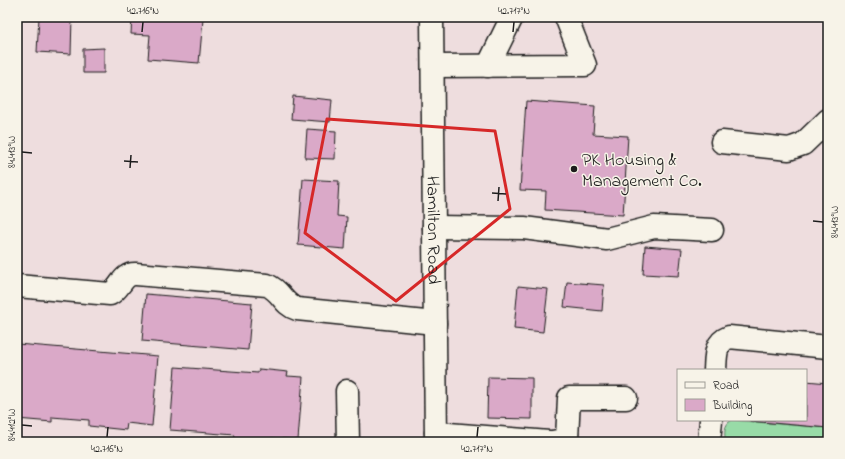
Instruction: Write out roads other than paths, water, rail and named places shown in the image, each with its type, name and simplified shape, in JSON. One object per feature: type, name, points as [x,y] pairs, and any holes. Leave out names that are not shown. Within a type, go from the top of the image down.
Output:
[{"type":"street","name":"Hamilton Road","points":[[432,17],[436,437]]},
{"type":"street","points":[[488,66],[512,17]]},
{"type":"street","points":[[433,66],[584,65],[566,17]]},
{"type":"street","points":[[722,142],[789,148],[803,144],[828,120]]},
{"type":"street","points":[[434,227],[524,228],[607,239],[654,227],[712,230]]},
{"type":"street","points":[[17,286],[110,294],[115,292],[127,275],[136,274],[267,286],[278,291],[288,305],[297,309],[435,323]]},
{"type":"street","points":[[715,369],[716,348],[720,342],[729,337],[828,347]]},
{"type":"street","points":[[347,391],[348,442]]},
{"type":"street","points":[[553,442],[567,438],[569,398],[626,398]]},
{"type":"street","points":[[709,442],[711,421]]},
{"type":"street","points":[[436,437],[549,442]]},
{"type":"place","name":"PK Housing & Management Co.","points":[[574,169]]}]
